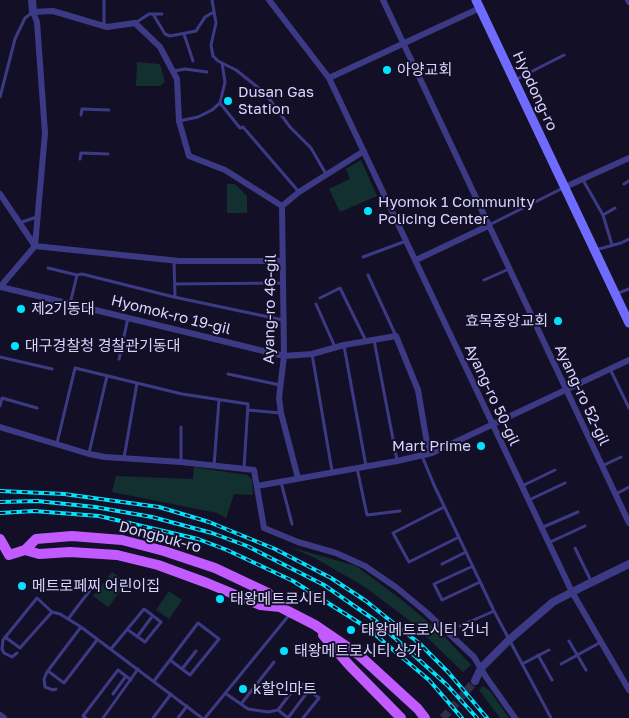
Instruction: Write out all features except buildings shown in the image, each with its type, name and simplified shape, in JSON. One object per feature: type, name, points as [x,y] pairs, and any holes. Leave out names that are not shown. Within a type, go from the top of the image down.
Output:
[{"type":"main road","name":"Hyodong-ro","points":[[478,4],[629,323]]},
{"type":"main road","name":"Dongbuk-ro","points":[[25,550],[36,539],[72,536],[122,540],[164,550],[215,568],[268,593],[280,607]]},
{"type":"main road","name":"Dongbuk-ro","points":[[0,539],[3,555],[25,550],[39,554],[70,552],[117,555],[166,568],[208,583],[260,606],[280,607],[292,612],[315,624],[359,655],[418,709],[425,718]]},
{"type":"main road","points":[[315,624],[348,665],[401,718]]},
{"type":"street","points":[[32,0],[33,12],[37,22],[45,133],[35,246]]},
{"type":"street","name":"Ayang-ro 50-gil","points":[[269,0],[329,78],[572,592],[629,690]]},
{"type":"street","name":"Ayang-ro 52-gil","points":[[383,0],[629,523]]},
{"type":"street","name":"Hyodong-ro","points":[[404,44],[478,4]]},
{"type":"street","points":[[33,12],[53,11],[104,26],[135,23],[160,47],[177,79],[179,122],[189,156],[225,170],[282,206],[299,192],[364,151]]},
{"type":"street","points":[[329,78],[404,44]]},
{"type":"street","points":[[565,187],[629,158]]},
{"type":"street","points":[[0,194],[35,246],[174,260],[283,261]]},
{"type":"street","name":"Ayang-ro 46-gil","points":[[282,206],[284,356],[279,398],[281,413],[298,478]]},
{"type":"street","points":[[416,260],[488,226]]},
{"type":"street","name":"Hyomok-ro 19-gil","points":[[35,246],[0,287],[284,356],[312,354],[344,345],[396,336]]},
{"type":"street","points":[[396,336],[418,390],[427,443],[432,453]]},
{"type":"street","points":[[257,486],[432,453],[629,360]]},
{"type":"street","points":[[0,427],[89,454],[254,470],[264,528],[298,542],[336,553],[364,566],[397,588],[474,657],[516,718]]},
{"type":"street","points":[[475,681],[481,668],[509,640],[553,602],[629,564]]},
{"type":"street","points":[[0,715],[4,718]]},
{"type":"lane","points":[[104,0],[104,26]]},
{"type":"lane","points":[[212,0],[216,23],[211,51],[213,56],[236,70],[264,93],[290,127],[311,148],[326,175]]},
{"type":"lane","points":[[0,98],[15,39],[25,18],[33,12]]},
{"type":"lane","points":[[153,14],[165,34],[170,36],[196,31],[205,17],[214,12]]},
{"type":"lane","points":[[135,23],[149,14],[162,14]]},
{"type":"lane","points":[[184,34],[194,61]]},
{"type":"lane","points":[[514,80],[564,55]]},
{"type":"lane","points":[[179,122],[198,117],[212,110],[220,103],[225,82],[222,63]]},
{"type":"lane","points":[[173,71],[185,69],[207,72]]},
{"type":"lane","points":[[220,103],[240,128],[243,127],[299,192]]},
{"type":"lane","points":[[81,115],[82,109],[109,110]]},
{"type":"lane","points":[[80,159],[80,154],[83,153],[108,154]]},
{"type":"lane","points":[[583,180],[603,215],[612,245]]},
{"type":"lane","points":[[624,184],[629,181]]},
{"type":"lane","points":[[488,226],[565,187]]},
{"type":"lane","points":[[603,215],[615,208]]},
{"type":"lane","points":[[19,223],[38,217]]},
{"type":"lane","points":[[594,250],[629,239]]},
{"type":"lane","points":[[363,257],[406,241]]},
{"type":"lane","points":[[174,260],[175,297]]},
{"type":"lane","points":[[48,268],[283,320]]},
{"type":"lane","points":[[484,280],[509,269]]},
{"type":"lane","points":[[70,304],[77,275]]},
{"type":"lane","points":[[368,275],[396,336]]},
{"type":"lane","points":[[175,284],[283,283]]},
{"type":"lane","points":[[320,298],[340,288],[366,341]]},
{"type":"lane","points":[[615,294],[629,289]]},
{"type":"lane","points":[[316,304],[335,347]]},
{"type":"lane","points":[[119,359],[128,318]]},
{"type":"lane","points":[[374,340],[397,461]]},
{"type":"lane","points":[[344,345],[366,466]]},
{"type":"lane","points":[[312,354],[332,472]]},
{"type":"lane","points":[[0,358],[52,369]]},
{"type":"lane","points":[[57,444],[75,368],[182,394],[248,404],[244,469]]},
{"type":"lane","points":[[610,368],[629,408]]},
{"type":"lane","points":[[228,374],[280,385]]},
{"type":"lane","points":[[89,454],[106,376]]},
{"type":"lane","points":[[124,458],[137,383]]},
{"type":"lane","points":[[0,406],[2,398],[37,408]]},
{"type":"lane","points":[[214,466],[219,400]]},
{"type":"lane","points":[[248,410],[281,413]]},
{"type":"lane","points":[[181,427],[181,462]]},
{"type":"lane","points":[[422,456],[444,507],[494,611],[551,718]]},
{"type":"lane","name":"Ayang-ro 52-gil","points":[[602,466],[621,457]]},
{"type":"lane","points":[[357,467],[367,515],[400,511]]},
{"type":"lane","points":[[522,486],[556,470]]},
{"type":"lane","points":[[281,481],[292,524]]},
{"type":"lane","points":[[528,500],[565,483]]},
{"type":"lane","points":[[615,494],[629,487]]},
{"type":"lane","points":[[444,507],[393,533],[409,562],[460,537]]},
{"type":"lane","points":[[541,528],[578,512]]},
{"type":"lane","points":[[548,543],[585,526]]},
{"type":"lane","points":[[575,548],[592,582]]},
{"type":"lane","points":[[442,564],[466,552]]},
{"type":"lane","points":[[473,566],[434,584],[442,600],[480,582]]},
{"type":"lane","points":[[68,619],[94,585]]},
{"type":"lane","points":[[17,653],[12,657],[4,653],[2,649],[3,640],[37,598],[52,612],[60,614],[81,627],[204,718],[292,612]]},
{"type":"lane","points":[[111,650],[144,609],[162,622],[146,642],[128,630]]},
{"type":"lane","points":[[460,626],[494,611]]},
{"type":"lane","points":[[6,637],[20,648],[52,612]]},
{"type":"lane","points":[[137,637],[151,618]]},
{"type":"lane","points":[[154,681],[198,623],[219,640],[190,675],[170,660]]},
{"type":"lane","points":[[56,689],[52,690],[46,687],[44,679],[81,627]]},
{"type":"lane","points":[[48,671],[64,683],[97,640]]},
{"type":"lane","points":[[569,641],[586,670]]},
{"type":"lane","points":[[561,664],[601,642]]},
{"type":"lane","points":[[522,664],[549,650]]},
{"type":"lane","points":[[182,669],[196,651]]},
{"type":"lane","points":[[538,655],[552,680]]},
{"type":"lane","points":[[241,704],[274,662]]},
{"type":"lane","points":[[103,718],[138,669]]},
{"type":"lane","points":[[86,718],[83,716],[118,670],[131,680]]},
{"type":"lane","points":[[113,694],[126,676]]},
{"type":"lane","points":[[225,692],[248,709],[268,712],[278,710],[299,682],[319,698],[303,718]]},
{"type":"lane","points":[[153,718],[171,694]]},
{"type":"lane","points":[[278,710],[288,718],[306,694]]},
{"type":"lane","points":[[178,718],[187,706]]},
{"type":"green space","points":[[137,62],[160,64],[165,82],[160,86],[136,86]]},
{"type":"green space","points":[[361,160],[377,196],[340,212],[329,189],[350,179],[346,169]]},
{"type":"green space","points":[[227,184],[235,184],[247,196],[247,213],[227,213]]},
{"type":"green space","points":[[194,467],[247,475],[252,479],[253,495],[234,494],[226,518],[217,513],[112,492],[116,476],[193,479]]},
{"type":"green space","points":[[290,547],[356,566],[402,600],[442,634],[471,665],[463,672],[410,621],[365,587],[315,558]]},
{"type":"green space","points":[[112,572],[127,583],[108,607],[93,596]]},
{"type":"green space","points":[[169,591],[182,600],[169,619],[156,610]]},
{"type":"green space","points":[[483,686],[490,691],[509,718],[500,718],[479,690]]},
{"type":"tunnel","points":[[443,718],[475,681]]},
{"type":"railway","points":[[0,491],[64,494],[159,507],[209,522],[275,549],[331,578],[366,601],[419,643],[448,672],[487,718]]},
{"type":"railway","points":[[0,502],[37,501],[95,507],[152,517],[212,533],[247,546],[324,585],[376,621],[447,685],[477,718]]},
{"type":"railway","points":[[0,513],[34,511],[99,516],[198,539],[227,550],[293,581],[366,627],[429,680],[462,718]]},
{"type":"place","name":"아양교회","points":[[387,70]]},
{"type":"place","name":"Dusan Gas Station","points":[[228,101]]},
{"type":"place","name":"Hyomok 1 Community Policing Center","points":[[368,211]]},
{"type":"place","name":"제2기동대","points":[[21,309]]},
{"type":"place","name":"효목중앙교회","points":[[558,321]]},
{"type":"place","name":"대구경찰청 경찰관기동대","points":[[15,346]]},
{"type":"place","name":"Mart Prime","points":[[481,446]]},
{"type":"place","name":"메트로페찌 어린이집","points":[[22,586]]},
{"type":"place","name":"태왕메트로시티","points":[[220,599]]},
{"type":"place","name":"태왕메트로시티 건너","points":[[351,630]]},
{"type":"place","name":"태왕메트로시티 상가","points":[[284,651]]},
{"type":"place","name":"k할인마트","points":[[243,689]]}]
